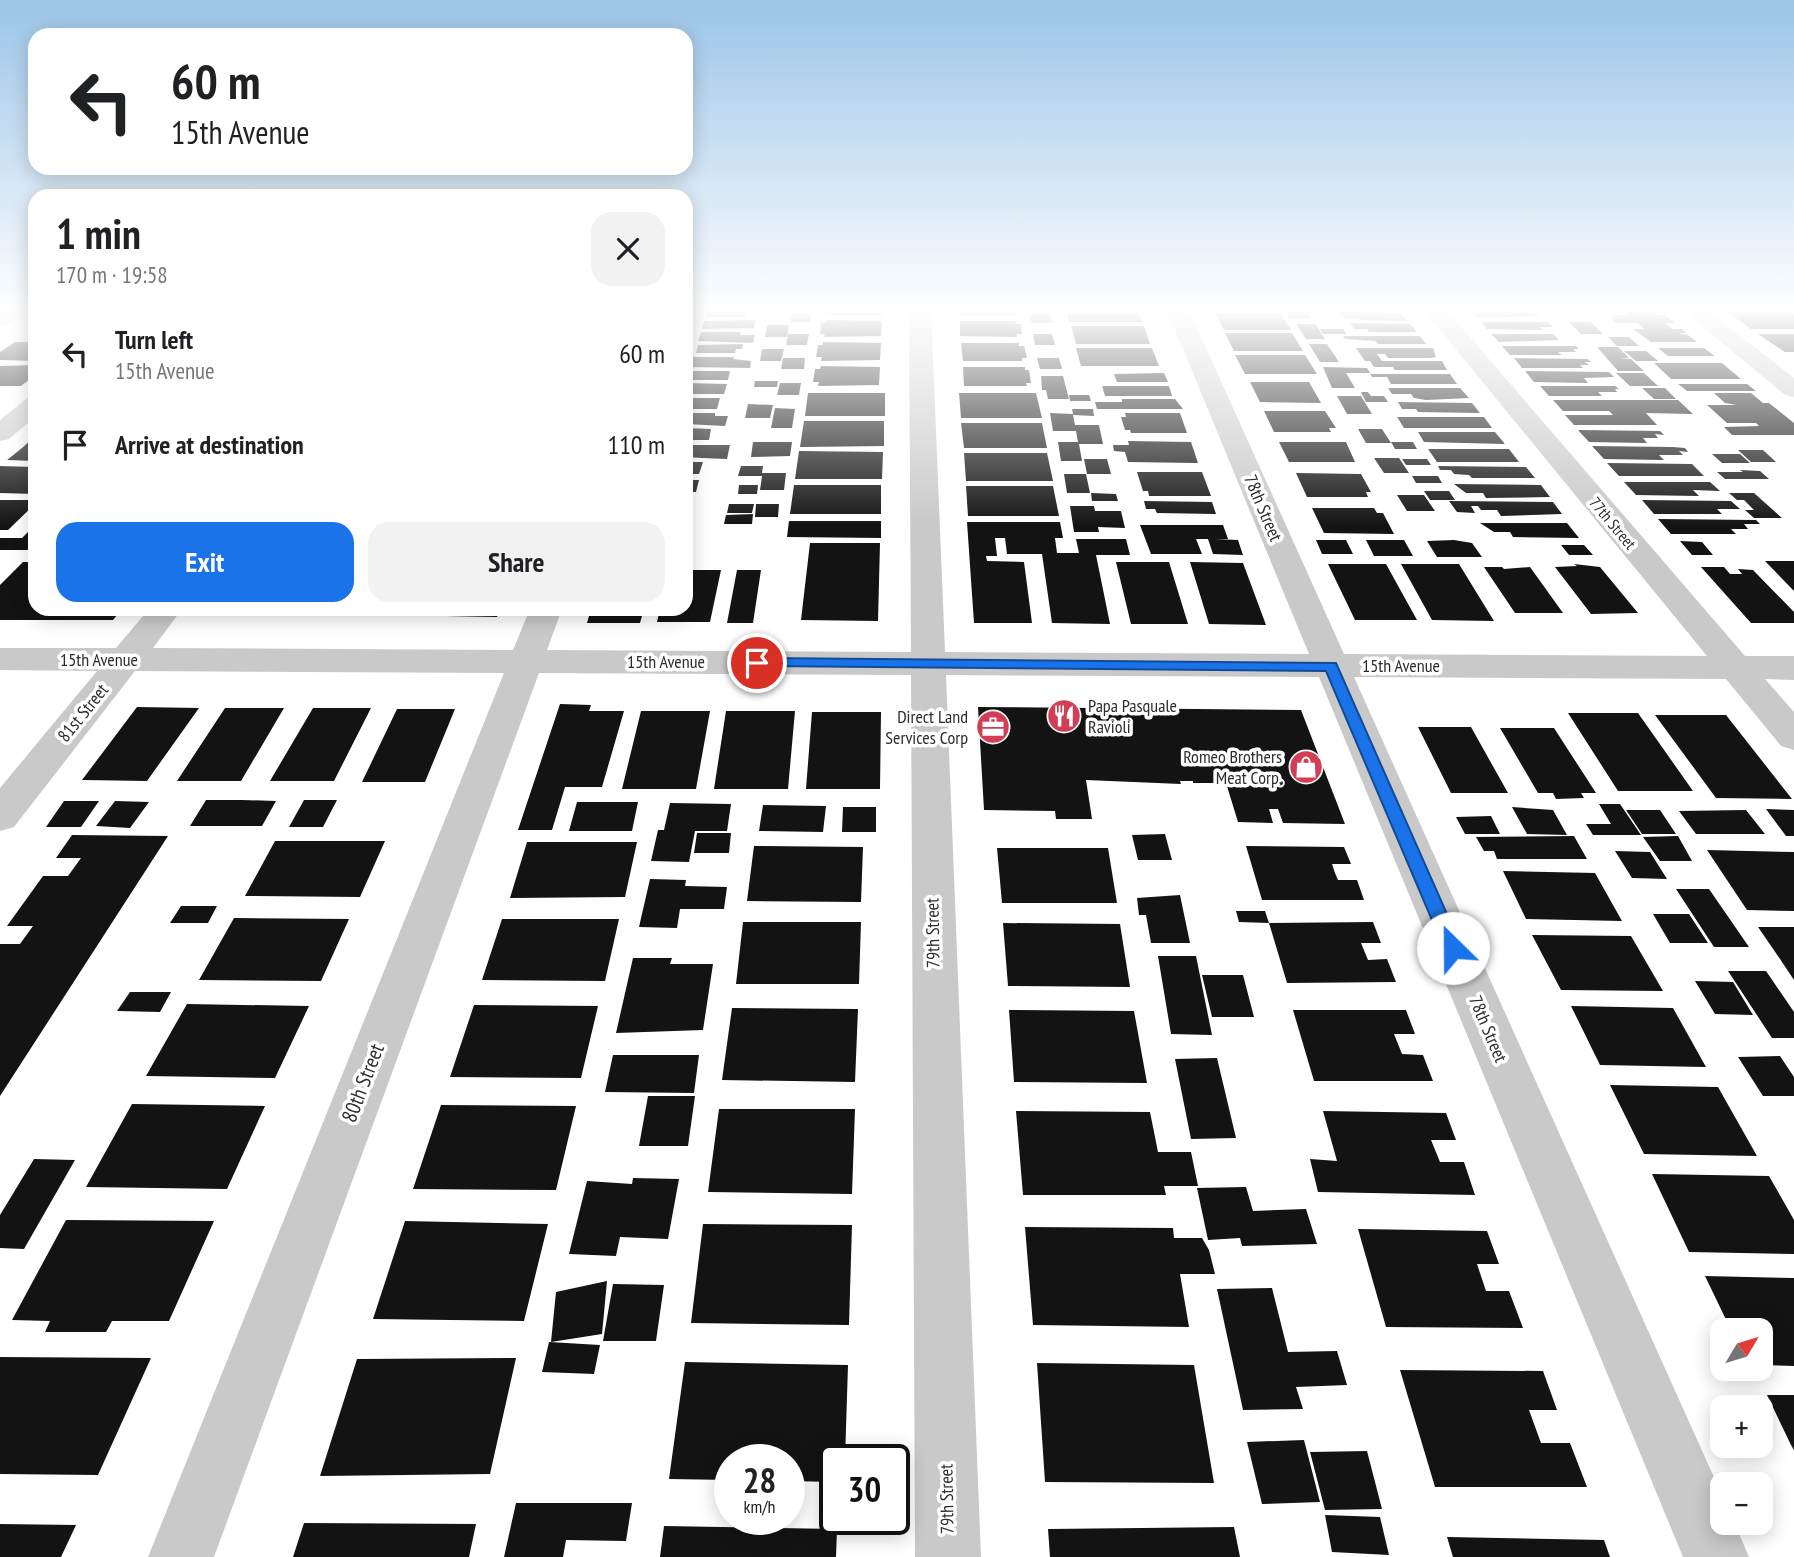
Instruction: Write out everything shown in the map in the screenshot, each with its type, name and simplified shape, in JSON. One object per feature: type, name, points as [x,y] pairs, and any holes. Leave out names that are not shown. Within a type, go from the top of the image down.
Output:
[{"type":"street","name":"79th Street","points":[[921,381],[948,1557]]},
{"type":"street","name":"78th Street","points":[[1208,381],[1716,1557]]},
{"type":"street","name":"77th Street","points":[[1494,381],[1794,737]]},
{"type":"street","points":[[0,433],[28,410]]},
{"type":"street","name":"81st Street","points":[[0,816],[160,616]]},
{"type":"street","name":"80th Street","points":[[181,1557],[543,616]]},
{"type":"street","name":"15th Avenue","points":[[0,659],[1794,668]]},
{"type":"building","points":[[0,381],[28,381],[21,386],[0,386]]},
{"type":"building","points":[[755,381],[778,381],[777,387],[754,387]]},
{"type":"building","points":[[879,381],[879,385],[818,386],[819,382],[813,382]]},
{"type":"building","points":[[964,381],[1031,381],[1031,383],[1026,383],[1027,386],[964,386]]},
{"type":"building","points":[[1041,381],[1064,381],[1069,399],[1048,399],[1046,390],[1042,390]]},
{"type":"building","points":[[1116,381],[1168,382],[1117,382]]},
{"type":"building","points":[[1329,381],[1351,381],[1355,388],[1332,388]]},
{"type":"building","points":[[1389,381],[1455,381],[1457,384],[1391,384]]},
{"type":"building","points":[[1586,381],[1588,383],[1534,382]]},
{"type":"building","points":[[1624,381],[1652,381],[1658,386],[1630,386]]},
{"type":"building","points":[[1250,382],[1309,382],[1321,403],[1260,402]]},
{"type":"building","points":[[693,383],[727,384],[724,394],[693,394]]},
{"type":"building","points":[[780,383],[801,383],[799,395],[777,395]]},
{"type":"building","points":[[1678,384],[1747,384],[1756,391],[1687,391]]},
{"type":"building","points":[[1102,386],[1169,386],[1172,396],[1105,396]]},
{"type":"building","points":[[1540,386],[1615,386],[1619,389],[1615,389],[1617,392],[1598,392],[1602,396],[1549,396]]},
{"type":"building","points":[[1388,388],[1460,388],[1469,398],[1426,400],[1414,398],[1411,394],[1392,394]]},
{"type":"building","points":[[1642,388],[1665,388],[1676,399],[1654,399]]},
{"type":"building","points":[[1361,392],[1368,392],[1371,396],[1384,396],[1388,402],[1366,402]]},
{"type":"building","points":[[808,393],[885,393],[885,416],[805,416]]},
{"type":"building","points":[[959,393],[1036,393],[1042,418],[961,418]]},
{"type":"building","points":[[1714,393],[1751,393],[1794,423],[1794,435],[1732,435],[1724,427],[1759,426],[1756,423],[1727,423],[1707,405],[1737,405],[1725,403]]},
{"type":"building","points":[[1069,395],[1089,395],[1091,401],[1070,401]]},
{"type":"building","points":[[1337,396],[1361,396],[1372,414],[1347,414]]},
{"type":"building","points":[[693,398],[720,398],[717,409],[693,409]]},
{"type":"building","points":[[1122,399],[1175,399],[1183,409],[1097,409],[1095,402],[1122,402]]},
{"type":"building","points":[[1553,400],[1678,400],[1693,414],[1646,413],[1657,425],[1574,425],[1565,415],[1613,415],[1609,411],[1563,411]]},
{"type":"building","points":[[1398,402],[1472,403],[1480,413],[1418,412],[1416,409],[1402,409]]},
{"type":"building","points":[[748,404],[773,405],[770,418],[745,418]]},
{"type":"building","points":[[775,408],[795,409],[792,428],[771,428]]},
{"type":"building","points":[[1072,409],[1093,409],[1094,416],[1073,415],[1075,425],[1099,425],[1103,444],[1079,444],[1082,461],[1061,461],[1058,442],[1078,442],[1076,431],[1053,431],[1050,413],[1073,414]]},
{"type":"building","points":[[1264,411],[1325,411],[1336,428],[1329,428],[1331,432],[1274,432]]},
{"type":"building","points":[[693,413],[728,416],[725,426],[693,424]]},
{"type":"building","points":[[1125,413],[1180,413],[1187,433],[1131,433],[1130,430],[1125,430],[1121,417],[1126,417]]},
{"type":"building","points":[[1397,417],[1484,417],[1492,428],[1404,428]]},
{"type":"building","points":[[804,421],[884,421],[884,446],[800,447]]},
{"type":"building","points":[[961,423],[1042,423],[1047,448],[964,448]]},
{"type":"building","points":[[693,428],[711,429],[709,440],[693,440]]},
{"type":"building","points":[[1358,429],[1382,429],[1391,443],[1366,443]]},
{"type":"building","points":[[1578,430],[1660,431],[1664,435],[1655,434],[1658,438],[1643,438],[1647,443],[1589,442]]},
{"type":"building","points":[[1418,432],[1495,432],[1505,444],[1424,442]]},
{"type":"building","points":[[1128,441],[1191,442],[1198,463],[1128,462],[1125,452],[1114,451],[1113,445],[1129,445]]},
{"type":"building","points":[[28,442],[28,461],[7,460]]},
{"type":"building","points":[[753,442],[792,442],[790,456],[751,457]]},
{"type":"building","points":[[1279,442],[1346,442],[1355,462],[1289,462]]},
{"type":"building","points":[[1391,442],[1413,442],[1417,449],[1395,449]]},
{"type":"building","points":[[693,445],[730,445],[727,459],[693,457]]},
{"type":"building","points":[[1592,446],[1673,447],[1685,448],[1688,452],[1679,451],[1683,455],[1659,455],[1664,460],[1604,459]]},
{"type":"building","points":[[1428,449],[1509,449],[1519,462],[1437,462]]},
{"type":"building","points":[[1738,450],[1763,450],[1776,462],[1751,462]]},
{"type":"building","points":[[799,451],[883,452],[882,479],[795,479]]},
{"type":"building","points":[[964,453],[1047,453],[1053,481],[966,481]]},
{"type":"building","points":[[1712,454],[1740,454],[1750,463],[1722,463]]},
{"type":"building","points":[[1374,458],[1399,458],[1409,473],[1384,473]]},
{"type":"building","points":[[1084,459],[1107,459],[1111,474],[1087,474]]},
{"type":"building","points":[[1402,459],[1427,459],[1431,465],[1406,465]]},
{"type":"building","points":[[693,462],[703,462],[699,474],[693,474]]},
{"type":"building","points":[[1607,463],[1692,464],[1704,476],[1619,476]]},
{"type":"building","points":[[0,466],[28,467],[28,494],[0,493]]},
{"type":"building","points":[[741,466],[763,466],[762,473],[786,473],[784,490],[760,490],[762,476],[738,476]]},
{"type":"building","points":[[1438,466],[1526,467],[1535,478],[1472,478],[1469,475],[1454,474],[1451,470],[1440,470]]},
{"type":"building","points":[[1740,470],[1760,471],[1769,479],[1725,479],[1717,472],[1743,472]]},
{"type":"building","points":[[1137,472],[1202,472],[1211,496],[1149,496],[1148,491],[1143,491]]},
{"type":"building","points":[[1296,473],[1361,474],[1371,492],[1366,492],[1368,497],[1307,497]]},
{"type":"building","points":[[1064,474],[1086,474],[1090,493],[1067,493]]},
{"type":"building","points":[[1412,476],[1438,476],[1442,483],[1416,483]]},
{"type":"building","points":[[693,480],[699,480],[696,492],[693,492]]},
{"type":"building","points":[[1624,482],[1710,482],[1720,491],[1693,490],[1699,496],[1636,495]]},
{"type":"building","points":[[1454,484],[1541,485],[1550,497],[1486,498],[1483,493],[1466,493]]},
{"type":"building","points":[[739,485],[758,485],[757,494],[738,494]]},
{"type":"building","points":[[794,485],[881,485],[881,514],[790,514]]},
{"type":"building","points":[[966,486],[1053,486],[1059,516],[968,516]]},
{"type":"building","points":[[1424,491],[1449,491],[1455,500],[1430,500]]},
{"type":"building","points":[[1091,493],[1116,494],[1118,501],[1092,501]]},
{"type":"building","points":[[1729,493],[1754,493],[1782,518],[1754,518],[1745,510],[1754,510],[1744,500],[1737,500]]},
{"type":"building","points":[[1397,495],[1424,495],[1435,511],[1407,511]]},
{"type":"building","points":[[0,500],[28,500],[28,511],[8,530],[0,530]]},
{"type":"building","points":[[1642,500],[1731,501],[1740,509],[1717,509],[1722,514],[1654,514]]},
{"type":"building","points":[[1144,501],[1212,502],[1216,514],[1157,513],[1155,509],[1146,509]]},
{"type":"building","points":[[1449,501],[1553,502],[1562,514],[1501,516],[1497,510],[1481,510],[1478,506],[1471,506],[1475,513],[1457,512]]},
{"type":"building","points":[[729,504],[754,504],[752,513],[727,513]]},
{"type":"building","points":[[756,504],[779,504],[778,517],[755,517]]},
{"type":"building","points":[[1070,506],[1094,506],[1095,511],[1121,511],[1125,528],[1098,527],[1099,532],[1074,532]]},
{"type":"building","points":[[1312,508],[1374,508],[1377,513],[1383,513],[1394,534],[1324,533]]},
{"type":"building","points":[[753,514],[752,524],[724,524],[726,515]]},
{"type":"building","points":[[1658,519],[1756,520],[1760,524],[1744,524],[1748,529],[1731,529],[1736,534],[1671,534]]},
{"type":"building","points":[[789,521],[881,521],[881,538],[787,537]]},
{"type":"building","points":[[967,522],[1060,522],[1063,538],[1055,538],[1057,553],[1079,553],[1076,539],[1126,539],[1130,555],[1096,555],[1110,624],[1052,623],[1042,554],[1007,554],[1005,538],[995,538],[997,556],[986,556],[987,561],[1024,562],[1032,623],[974,623]]},
{"type":"building","points":[[1480,523],[1567,523],[1579,538],[1513,537],[1510,532],[1494,532]]},
{"type":"building","points":[[1140,525],[1223,525],[1228,539],[1215,539],[1238,540],[1243,555],[1213,554],[1208,539],[1196,539],[1202,554],[1151,554]]},
{"type":"building","points":[[28,532],[28,550],[0,550],[0,538],[22,538]]},
{"type":"building","points":[[1316,540],[1346,540],[1353,554],[1322,554]]},
{"type":"building","points":[[1366,540],[1404,540],[1413,556],[1374,556]]},
{"type":"building","points":[[1454,540],[1472,543],[1482,557],[1437,557],[1427,541]]},
{"type":"building","points":[[1680,541],[1702,542],[1713,555],[1692,555]]},
{"type":"building","points":[[810,543],[880,543],[878,621],[801,620]]},
{"type":"building","points":[[1561,545],[1584,545],[1593,555],[1569,555]]},
{"type":"building","points":[[1765,561],[1794,561],[1794,591]]},
{"type":"building","points":[[23,562],[28,562],[28,616],[116,616],[113,620],[0,620],[0,585]]},
{"type":"building","points":[[1116,562],[1169,562],[1188,624],[1131,624]]},
{"type":"building","points":[[1190,562],[1243,563],[1266,625],[1209,624]]},
{"type":"building","points":[[1328,564],[1386,564],[1417,620],[1355,620]]},
{"type":"building","points":[[1401,564],[1459,564],[1494,621],[1432,620]]},
{"type":"building","points":[[1574,564],[1600,567],[1638,613],[1591,614],[1555,567],[1577,566]]},
{"type":"building","points":[[1484,567],[1530,567],[1563,613],[1515,613]]},
{"type":"building","points":[[1701,567],[1724,567],[1730,574],[1742,574],[1738,569],[1753,570],[1794,612],[1794,623],[1751,623]]},
{"type":"building","points":[[693,570],[721,570],[710,622],[657,622],[658,616],[693,616]]},
{"type":"building","points":[[737,570],[761,570],[753,623],[727,623]]},
{"type":"building","points":[[589,616],[642,616],[640,623],[587,623]]},
{"type":"building","points":[[560,704],[591,705],[589,711],[624,711],[602,787],[565,787],[552,830],[518,830]]},
{"type":"building","points":[[137,707],[199,708],[147,781],[82,780]]},
{"type":"building","points":[[978,707],[1301,710],[1345,824],[1283,823],[1278,809],[1269,809],[1273,823],[1238,822],[1226,783],[1193,781],[1180,781],[1181,784],[1086,780],[1092,819],[1056,819],[1055,811],[984,810]]},
{"type":"building","points":[[225,708],[284,708],[241,781],[177,781]]},
{"type":"building","points":[[313,708],[371,708],[334,781],[270,781]]},
{"type":"building","points":[[397,709],[455,709],[425,782],[362,782]]},
{"type":"building","points":[[641,711],[710,711],[696,789],[622,789]]},
{"type":"building","points":[[726,711],[795,711],[788,789],[714,789]]},
{"type":"building","points":[[812,712],[881,712],[880,789],[806,789]]},
{"type":"building","points":[[1568,713],[1638,713],[1693,791],[1618,791]]},
{"type":"building","points":[[1655,715],[1726,715],[1792,799],[1716,798]]},
{"type":"building","points":[[1418,727],[1471,727],[1508,793],[1451,793]]},
{"type":"building","points":[[1500,728],[1554,728],[1596,793],[1581,793],[1584,798],[1556,799],[1553,793],[1538,793]]},
{"type":"building","points":[[206,800],[276,801],[262,826],[190,826]]},
{"type":"building","points":[[304,800],[337,800],[323,827],[289,827]]},
{"type":"building","points":[[64,801],[99,801],[81,827],[46,827]]},
{"type":"building","points":[[115,801],[149,802],[130,828],[96,826]]},
{"type":"building","points":[[577,802],[638,802],[632,831],[569,831]]},
{"type":"building","points":[[670,803],[731,804],[727,831],[695,831],[689,862],[651,861],[658,830],[664,830]]},
{"type":"building","points":[[1599,804],[1620,804],[1641,835],[1593,835],[1586,824],[1611,824]]},
{"type":"building","points":[[763,805],[826,806],[823,832],[759,831]]},
{"type":"building","points":[[843,807],[876,807],[876,832],[842,832]]},
{"type":"building","points":[[1512,807],[1553,810],[1567,835],[1527,834]]},
{"type":"building","points":[[1766,809],[1794,810],[1794,836],[1786,836]]},
{"type":"building","points":[[1626,810],[1660,810],[1676,834],[1642,834]]},
{"type":"building","points":[[1746,810],[1765,834],[1696,834],[1679,811]]},
{"type":"building","points":[[1491,816],[1500,834],[1465,834],[1456,817]]},
{"type":"building","points":[[697,833],[731,833],[729,853],[694,853]]},
{"type":"building","points":[[1165,834],[1172,860],[1138,860],[1132,835]]},
{"type":"building","points":[[72,835],[168,836],[0,1096],[0,944],[20,944],[33,926],[7,926],[43,876],[68,876],[81,858],[56,858]]},
{"type":"building","points":[[1574,836],[1587,859],[1497,859],[1494,851],[1484,851],[1476,837]]},
{"type":"building","points":[[1678,836],[1692,861],[1660,861],[1643,837]]},
{"type":"building","points":[[275,841],[385,841],[360,897],[245,896]]},
{"type":"building","points":[[527,842],[637,842],[625,897],[510,898]]},
{"type":"building","points":[[754,846],[863,847],[861,902],[747,901]]},
{"type":"building","points":[[1246,846],[1344,847],[1351,864],[1332,864],[1335,873],[1338,880],[1357,880],[1364,900],[1262,900]]},
{"type":"building","points":[[997,848],[1108,848],[1117,903],[1002,903]]},
{"type":"building","points":[[1707,850],[1794,852],[1794,911],[1747,910]]},
{"type":"building","points":[[1615,851],[1650,852],[1667,879],[1632,878]]},
{"type":"building","points":[[1503,871],[1595,873],[1622,921],[1526,919]]},
{"type":"building","points":[[650,879],[686,880],[685,886],[727,887],[724,909],[680,909],[677,928],[639,927]]},
{"type":"building","points":[[1676,889],[1709,889],[1749,947],[1714,947]]},
{"type":"building","points":[[1180,895],[1190,943],[1151,943],[1146,915],[1139,915],[1137,898]]},
{"type":"building","points":[[181,906],[217,906],[208,923],[170,923]]},
{"type":"building","points":[[1236,911],[1265,911],[1269,923],[1239,922]]},
{"type":"building","points":[[1653,914],[1689,914],[1708,943],[1670,943]]},
{"type":"building","points":[[234,918],[349,919],[321,981],[199,980]]},
{"type":"building","points":[[502,919],[619,919],[605,981],[482,980]]},
{"type":"building","points":[[743,922],[861,922],[859,984],[736,984]]},
{"type":"building","points":[[1373,922],[1381,943],[1361,943],[1368,960],[1387,959],[1396,982],[1287,983],[1269,923]]},
{"type":"building","points":[[1003,923],[1120,924],[1130,987],[1008,986]]},
{"type":"building","points":[[1758,927],[1794,927],[1794,980],[1780,959]]},
{"type":"building","points":[[1532,935],[1631,936],[1663,991],[1561,990]]},
{"type":"building","points":[[1158,956],[1196,956],[1212,1035],[1171,1034]]},
{"type":"building","points":[[633,958],[672,958],[670,964],[713,964],[703,1030],[616,1033]]},
{"type":"building","points":[[1728,971],[1766,971],[1794,1012],[1794,1038],[1772,1038]]},
{"type":"building","points":[[1202,975],[1243,975],[1254,1017],[1212,1017]]},
{"type":"building","points":[[1695,981],[1733,982],[1753,1015],[1715,1014]]},
{"type":"building","points":[[130,992],[171,992],[160,1012],[117,1011]]},
{"type":"building","points":[[187,1004],[309,1006],[275,1078],[146,1076]]},
{"type":"building","points":[[474,1005],[598,1006],[581,1078],[450,1077]]},
{"type":"building","points":[[1571,1006],[1673,1008],[1706,1067],[1600,1065]]},
{"type":"building","points":[[732,1008],[858,1009],[855,1082],[722,1080]]},
{"type":"building","points":[[1009,1010],[1134,1011],[1147,1083],[1014,1082]]},
{"type":"building","points":[[1293,1010],[1406,1010],[1415,1034],[1394,1034],[1402,1054],[1423,1055],[1433,1081],[1314,1081]]},
{"type":"building","points":[[613,1055],[699,1055],[694,1093],[605,1092]]},
{"type":"building","points":[[1780,1056],[1794,1077],[1794,1096],[1763,1096],[1738,1057]]},
{"type":"building","points":[[1217,1058],[1236,1138],[1191,1139],[1175,1059]]},
{"type":"building","points":[[1610,1085],[1718,1087],[1757,1156],[1644,1154]]},
{"type":"building","points":[[648,1096],[695,1096],[688,1146],[639,1146]]},
{"type":"building","points":[[132,1104],[265,1106],[227,1189],[86,1187]]},
{"type":"building","points":[[441,1105],[576,1106],[556,1190],[413,1189]]},
{"type":"building","points":[[719,1109],[855,1109],[852,1194],[708,1192]]},
{"type":"building","points":[[1016,1111],[1150,1112],[1158,1152],[1191,1152],[1198,1186],[1164,1186],[1166,1195],[1023,1195]]},
{"type":"building","points":[[1323,1111],[1446,1113],[1456,1140],[1431,1140],[1440,1162],[1464,1162],[1475,1195],[1318,1192],[1310,1159],[1337,1161]]},
{"type":"building","points":[[34,1159],[75,1160],[24,1249],[0,1248],[0,1215]]},
{"type":"building","points":[[1652,1174],[1769,1176],[1794,1220],[1794,1254],[1689,1252]]},
{"type":"building","points":[[633,1178],[679,1179],[668,1239],[620,1237],[616,1256],[569,1254],[587,1181],[632,1184]]},
{"type":"building","points":[[1246,1187],[1253,1211],[1306,1209],[1317,1244],[1242,1246],[1240,1238],[1208,1240],[1197,1188]]},
{"type":"building","points":[[66,1220],[214,1221],[169,1321],[112,1321],[106,1332],[45,1332],[50,1321],[12,1320]]},
{"type":"building","points":[[405,1221],[548,1224],[524,1321],[373,1319]]},
{"type":"building","points":[[703,1224],[852,1225],[849,1325],[691,1323]]},
{"type":"building","points":[[1025,1227],[1173,1228],[1174,1238],[1202,1238],[1209,1250],[1215,1274],[1180,1274],[1189,1327],[1033,1325]]},
{"type":"building","points":[[1358,1229],[1487,1231],[1499,1264],[1477,1264],[1486,1291],[1509,1291],[1523,1328],[1386,1327]]},
{"type":"building","points":[[1705,1276],[1794,1278],[1794,1366],[1773,1365],[1773,1318],[1725,1318]]},
{"type":"building","points":[[607,1281],[602,1334],[551,1342],[556,1292]]},
{"type":"building","points":[[613,1284],[664,1285],[656,1341],[603,1341]]},
{"type":"building","points":[[1272,1288],[1288,1352],[1337,1351],[1347,1385],[1296,1387],[1303,1409],[1243,1410],[1217,1289]]},
{"type":"building","points":[[549,1342],[600,1345],[594,1374],[542,1372]]},
{"type":"building","points":[[0,1357],[151,1358],[98,1475],[0,1474]]},
{"type":"building","points":[[516,1358],[490,1474],[320,1476],[357,1359]]},
{"type":"building","points":[[685,1362],[848,1365],[846,1444],[819,1444],[819,1482],[805,1481],[805,1444],[714,1444],[714,1480],[669,1479]]},
{"type":"building","points":[[1037,1363],[1194,1365],[1214,1483],[1045,1482]]},
{"type":"building","points":[[1400,1370],[1543,1371],[1557,1410],[1529,1410],[1541,1443],[1570,1443],[1587,1487],[1435,1487]]},
{"type":"building","points":[[1773,1395],[1794,1395],[1794,1450],[1773,1408]]},
{"type":"building","points":[[1304,1440],[1320,1502],[1262,1504],[1247,1442]]},
{"type":"building","points":[[1367,1451],[1382,1509],[1325,1510],[1310,1452]]},
{"type":"building","points":[[516,1503],[632,1503],[626,1541],[566,1540],[563,1557],[504,1557]]},
{"type":"building","points":[[1325,1515],[1380,1517],[1389,1555],[1332,1552]]},
{"type":"building","points":[[304,1523],[476,1524],[469,1557],[293,1557]]},
{"type":"building","points":[[0,1524],[76,1525],[61,1557],[0,1557]]},
{"type":"building","points":[[664,1526],[714,1527],[714,1535],[805,1535],[805,1528],[819,1529],[819,1535],[837,1535],[836,1557],[660,1557]]},
{"type":"building","points":[[1234,1527],[1240,1557],[1050,1557],[1048,1529]]},
{"type":"building","points":[[1447,1537],[1604,1540],[1610,1557],[1453,1557]]},
{"type":"place","name":"Papa Pasquale Ravioli","points":[[1064,716]]},
{"type":"place","name":"Direct Land Services Corp","points":[[993,727]]},
{"type":"place","name":"Romeo Brothers Meat Corp.","points":[[1306,767]]},
{"type":"route","points":[[757,663],[1331,666],[1453,948]]}]
